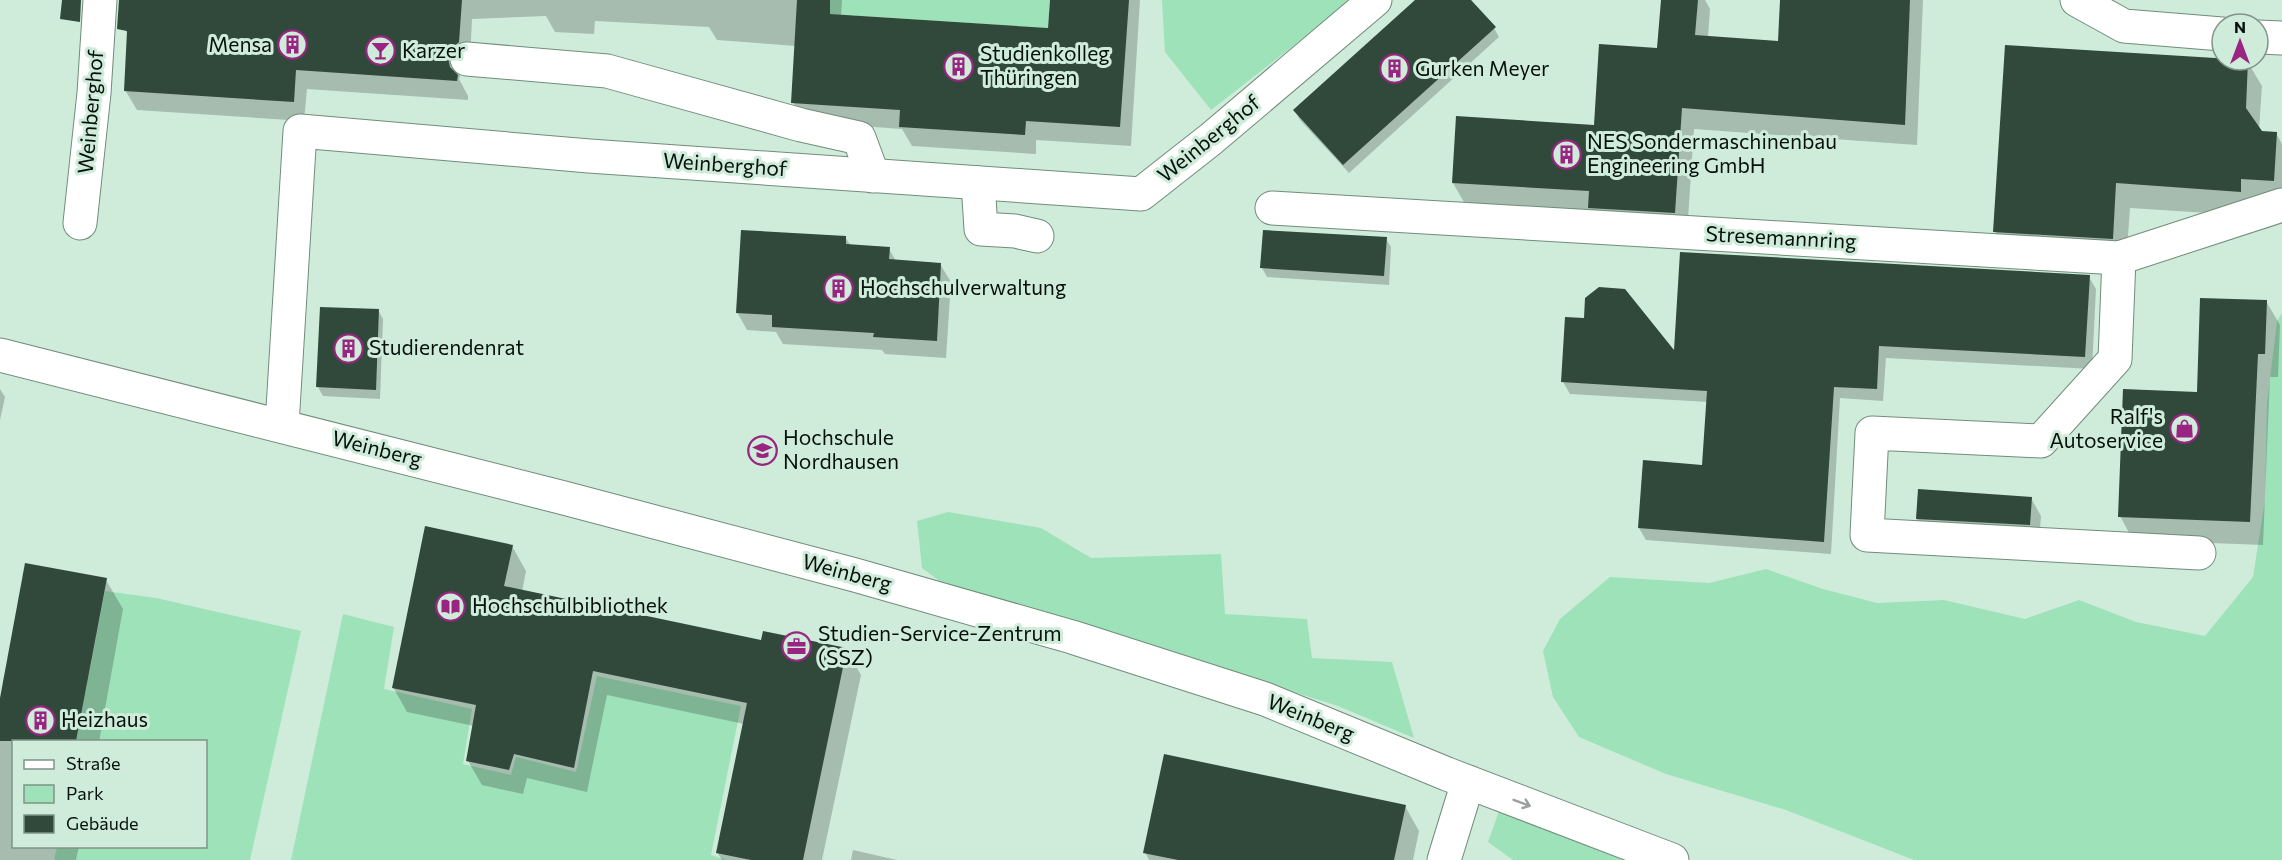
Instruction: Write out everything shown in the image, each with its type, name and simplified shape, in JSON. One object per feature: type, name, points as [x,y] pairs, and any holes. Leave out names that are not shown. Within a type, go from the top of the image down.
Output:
[{"type":"street","name":"Weinberghof","points":[[80,223],[94,93],[100,0]]},
{"type":"street","name":"Weinberghof","points":[[282,425],[300,131],[589,156],[1141,194],[1211,139],[1375,0]]},
{"type":"street","points":[[2077,0],[2124,26],[2210,33]]},
{"type":"street","points":[[467,59],[607,71],[859,138],[873,176]]},
{"type":"street","points":[[978,183],[981,229],[1015,231],[1037,236]]},
{"type":"street","name":"Stresemannring","points":[[1272,208],[2119,258],[2282,205]]},
{"type":"street","points":[[2119,258],[2115,359],[2041,441],[1872,433],[1867,535],[2199,553]]},
{"type":"street","name":"Weinberg","points":[[0,355],[282,425],[844,572],[1072,637],[1266,699],[1468,782],[1672,860]]},
{"type":"street","points":[[1444,860],[1468,782]]},
{"type":"green space","points":[[830,0],[1050,0],[1048,28],[830,14]]},
{"type":"green space","points":[[1162,0],[1352,0],[1211,110],[1165,52]]},
{"type":"green space","points":[[2282,313],[2282,860],[1914,860],[1786,810],[1666,774],[1579,737],[1553,697],[1543,651],[1560,619],[1610,577],[1709,583],[1766,569],[1823,589],[1877,603],[1944,600],[2025,619],[2079,600],[2136,622],[2205,636],[2253,577],[2265,500],[2267,403],[2277,321]]},
{"type":"green space","points":[[948,512],[1041,528],[1091,558],[1221,554],[1225,614],[1307,619],[1312,658],[1392,662],[1414,738],[1338,706],[1130,640],[953,591],[922,568],[917,521]]},
{"type":"green space","points":[[105,591],[156,598],[301,631],[250,860],[54,860],[57,848],[207,848],[207,740],[76,740]]},
{"type":"green space","points":[[343,614],[394,627],[384,689],[472,709],[463,764],[511,775],[516,757],[576,772],[597,676],[741,706],[711,855],[727,860],[291,860]]},
{"type":"green space","points":[[1502,803],[1625,860],[1513,860],[1488,842]]},
{"type":"building","points":[[62,0],[81,0],[80,22],[60,19]]},
{"type":"building","name":"Mensa","points":[[119,0],[462,0],[459,42],[451,49],[448,58],[450,67],[458,75],[457,81],[296,70],[294,102],[124,91],[127,31],[117,29]]},
{"type":"building","name":"Studienkolleg Thüringen","points":[[797,0],[830,0],[830,14],[1048,28],[1050,0],[1129,0],[1120,127],[1026,121],[1025,135],[899,127],[900,110],[791,103]]},
{"type":"building","name":"Gurken Meyer","points":[[1415,0],[1471,0],[1496,27],[1343,165],[1293,110]]},
{"type":"building","points":[[1661,0],[1698,0],[1695,35],[1778,41],[1780,0],[1910,0],[1905,125],[1682,108],[1675,213],[1588,208],[1589,191],[1452,183],[1456,116],[1594,125],[1599,44],[1657,48]]},
{"type":"building","points":[[2005,45],[2210,58],[2210,72],[2248,72],[2246,108],[2262,131],[2277,132],[2274,181],[2241,179],[2241,192],[2116,183],[2113,239],[1993,232]]},
{"type":"building","name":"Hochschulverwaltung","points":[[741,230],[846,236],[846,244],[890,247],[889,259],[941,263],[937,341],[873,337],[874,333],[772,327],[772,315],[736,313]]},
{"type":"building","points":[[1263,230],[1387,237],[1384,276],[1260,268]]},
{"type":"building","points":[[1680,252],[2090,275],[2085,357],[1879,346],[1877,389],[1834,387],[1824,542],[1638,528],[1643,460],[1702,465],[1707,391],[1561,382],[1565,317],[1584,318],[1585,298],[1599,287],[1625,289],[1674,350]]},
{"type":"building","points":[[2200,298],[2267,300],[2265,354],[2258,354],[2250,522],[2118,517],[2123,389],[2197,392]]},
{"type":"building","name":"Studierendenrat","points":[[320,307],[379,309],[376,390],[316,387]]},
{"type":"building","points":[[1918,489],[2032,497],[2030,525],[1916,519]]},
{"type":"building","points":[[425,526],[513,545],[504,586],[761,640],[763,631],[847,648],[803,860],[751,860],[716,853],[747,703],[593,671],[574,768],[514,754],[509,770],[466,761],[476,705],[392,688]]},
{"type":"building","name":"Heizhaus","points":[[25,563],[107,578],[76,740],[0,741],[0,698]]},
{"type":"building","points":[[1164,754],[1406,805],[1394,860],[1178,860],[1143,853]]},
{"type":"place","name":"Mensa","points":[[293,45]]},
{"type":"place","name":"Karzer","points":[[381,51]]},
{"type":"place","name":"Studienkolleg Thüringen","points":[[959,66]]},
{"type":"place","name":"Gurken Meyer","points":[[1394,69]]},
{"type":"place","name":"NES Sondermaschinenbau Engineering GmbH","points":[[1566,154]]},
{"type":"place","name":"Hochschulverwaltung","points":[[839,288]]},
{"type":"place","name":"Studierendenrat","points":[[348,348]]},
{"type":"place","name":"Ralf's Autoservice","points":[[2184,429]]},
{"type":"place","name":"Hochschule Nordhausen","points":[[762,450]]},
{"type":"place","name":"Hochschulbibliothek","points":[[451,606]]},
{"type":"place","name":"Studien-Service-Zentrum (SSZ)","points":[[797,646]]},
{"type":"place","name":"Heizhaus","points":[[40,720]]}]
